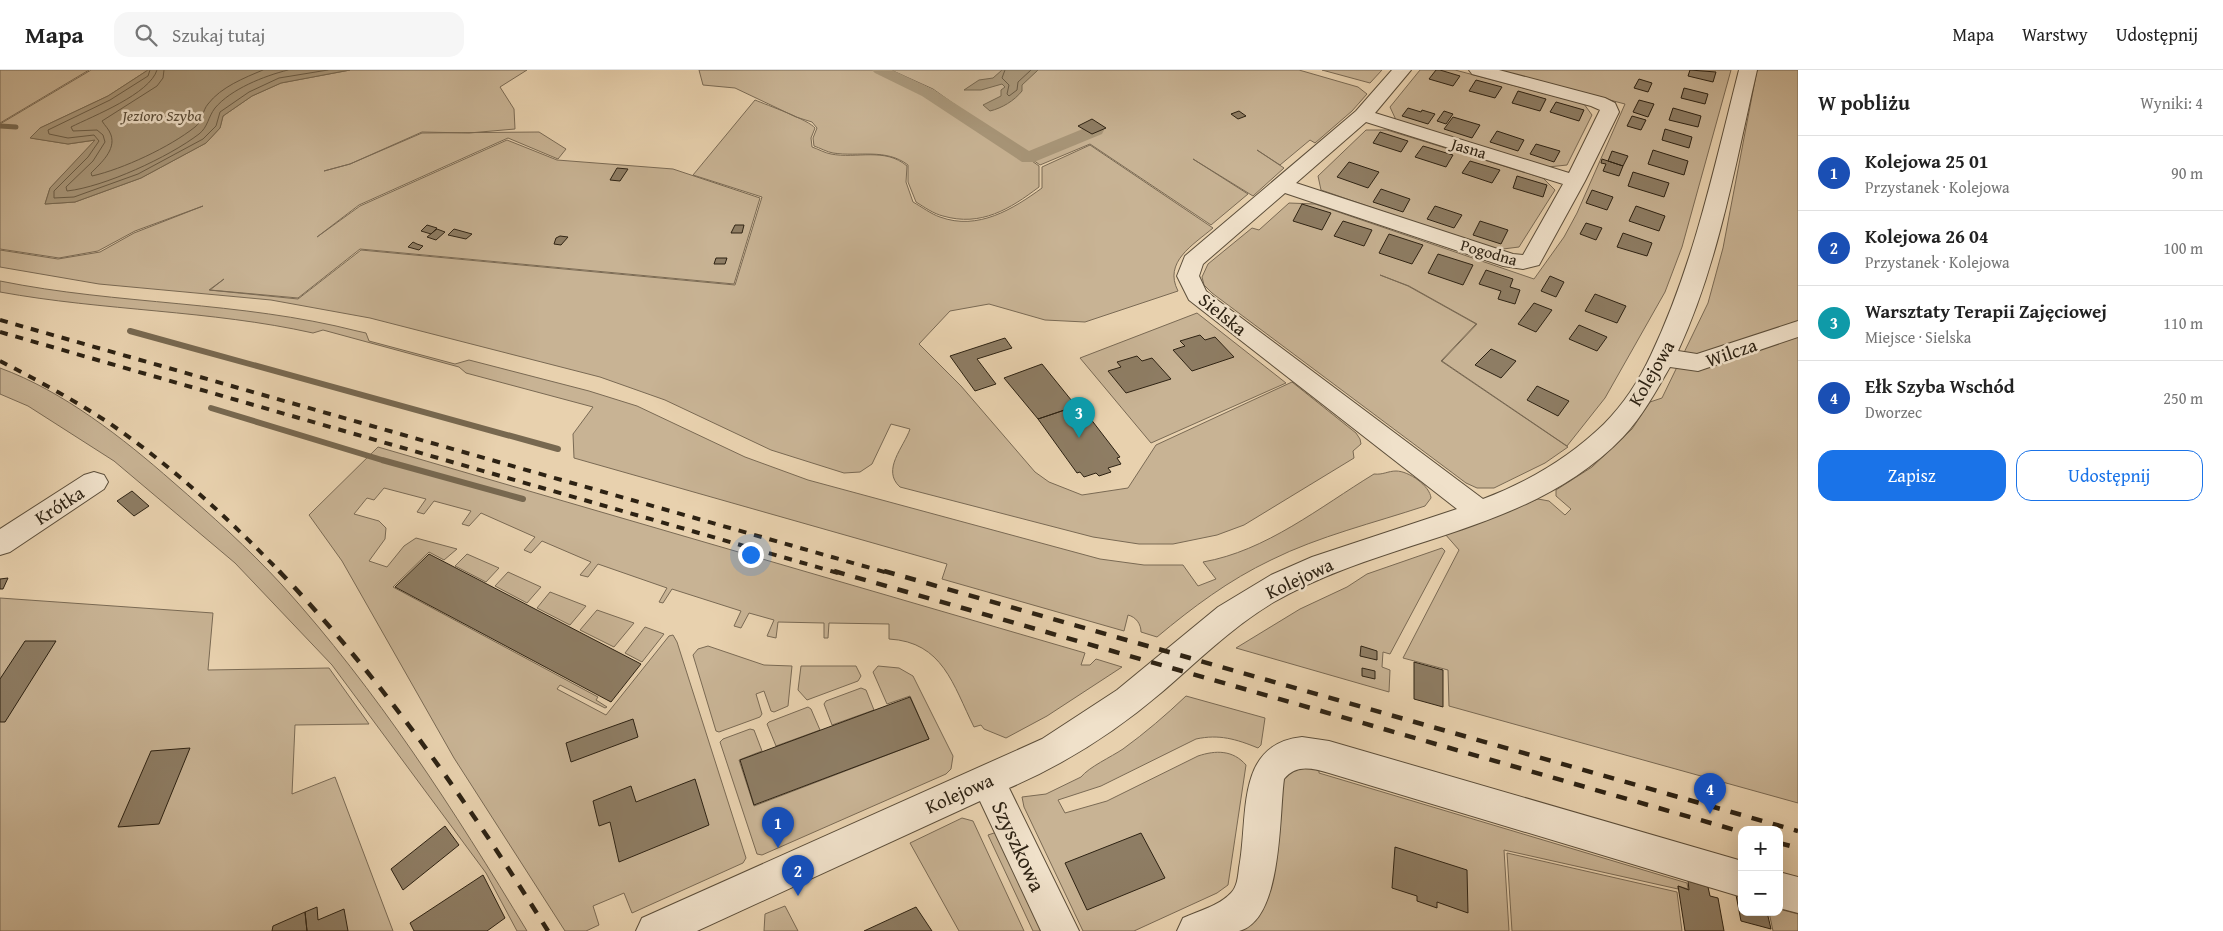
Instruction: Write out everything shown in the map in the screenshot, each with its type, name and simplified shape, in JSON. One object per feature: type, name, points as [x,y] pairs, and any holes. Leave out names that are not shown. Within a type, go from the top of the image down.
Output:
[{"type":"street","name":"Sielska","points":[[1402,70],[1363,116],[1193,261],[1188,276],[1190,286],[1208,304],[1479,510]]},
{"type":"street","name":"Pogodna","points":[[1282,184],[1511,261],[1523,262],[1531,260],[1575,181],[1610,112],[1608,107],[1598,102],[1478,70]]},
{"type":"street","name":"Kolejowa","points":[[655,931],[1038,758],[1092,726],[1145,687],[1217,624],[1277,586],[1319,567],[1538,487],[1590,453],[1615,429],[1637,400],[1662,357],[1680,319],[1697,271],[1748,70]]},
{"type":"street","name":"Jasna","points":[[1363,116],[1575,181]]},
{"type":"street","name":"Wilcza","points":[[1662,357],[1676,361],[1698,363],[1798,329]]},
{"type":"street","name":"Krótka","points":[[0,544],[94,482]]},
{"type":"street","points":[[1196,931],[1232,915],[1249,899],[1255,882],[1268,775],[1281,758],[1296,752],[1312,752],[1738,878]]},
{"type":"street","name":"Szyszkowa","points":[[988,781],[1054,924]]},
{"type":"street","points":[[1783,891],[1798,895]]},
{"type":"shaded area","points":[[0,70],[89,70],[0,123]]},
{"type":"shaded area","points":[[91,70],[148,70],[108,96],[40,128],[31,138],[68,144],[96,140],[50,188],[45,204],[75,202],[141,178],[206,143],[220,128],[223,116],[252,96],[281,83],[350,70],[527,70],[500,87],[514,109],[515,129],[474,133],[539,132],[566,149],[558,159],[508,138],[359,205],[317,237],[360,206],[507,140],[557,160],[673,169],[760,198],[734,284],[360,249],[298,298],[210,290],[224,279],[209,290],[298,299],[361,250],[735,285],[762,197],[693,175],[755,100],[797,117],[811,125],[815,128],[811,138],[812,147],[826,153],[880,155],[898,160],[907,166],[906,182],[913,202],[937,216],[954,221],[981,220],[1007,210],[1042,188],[1042,167],[1090,145],[1213,228],[1189,248],[1177,263],[1174,271],[1174,281],[1178,291],[1085,322],[1045,320],[989,304],[950,311],[919,344],[961,386],[1035,472],[1049,482],[1082,495],[1128,488],[1156,445],[1292,382],[1356,433],[1361,444],[1353,451],[1354,458],[1244,525],[1217,535],[1173,544],[1139,544],[1093,537],[900,487],[895,480],[893,466],[910,429],[891,424],[872,464],[860,472],[844,473],[771,450],[665,400],[600,377],[370,318],[271,300],[99,284],[0,267],[0,250],[58,259],[100,252],[134,233],[203,206],[135,231],[98,251],[59,258],[0,249],[0,124]],"holes":[[[422,132],[456,133],[422,133],[350,164]]]},
{"type":"shaded area","points":[[699,70],[889,70],[932,90],[1039,166],[1039,187],[1006,209],[994,214],[970,219],[957,219],[940,215],[916,202],[908,182],[908,165],[900,160],[872,154],[833,153],[814,146],[813,138],[817,128],[812,122],[796,117],[735,88],[703,85]]},
{"type":"shaded area","points":[[891,70],[1299,70],[1358,87],[1367,94],[1352,111],[1315,143],[1310,140],[1280,165],[1257,150],[1284,168],[1253,196],[1193,159],[1248,194],[1211,225],[1090,144],[1040,165],[933,89]]},
{"type":"shaded area","points":[[1322,70],[1382,70],[1370,83]]},
{"type":"shaded area","points":[[1420,70],[1455,70],[1584,104],[1592,115],[1567,165],[1548,167],[1396,120],[1390,107]]},
{"type":"shaded area","points":[[1495,70],[1731,70],[1682,247],[1665,292],[1605,398],[1567,446],[1442,361],[1477,324],[1409,286],[1380,275],[1408,286],[1476,324],[1441,361],[1568,447],[1545,463],[1494,488],[1477,488],[1466,483],[1212,293],[1204,285],[1202,277],[1208,264],[1252,228],[1259,230],[1289,203],[1315,204],[1534,279],[1564,237],[1577,213],[1625,104]]},
{"type":"shaded area","points":[[1757,70],[1798,70],[1798,803],[1449,706],[1448,670],[1403,658],[1459,550],[1445,534],[1538,499],[1549,501],[1565,515],[1571,509],[1556,496],[1556,490],[1592,467],[1632,429],[1650,402],[1662,398],[1708,303],[1723,248]]},
{"type":"shaded area","points":[[1366,130],[1387,130],[1543,178],[1555,190],[1519,247],[1495,250],[1321,190],[1318,176]]},
{"type":"shaded area","points":[[0,281],[89,295],[268,314],[313,321],[366,333],[369,341],[455,364],[469,360],[589,391],[637,406],[745,457],[808,480],[1100,559],[1144,565],[1183,565],[1198,586],[1216,579],[1203,562],[1249,548],[1271,538],[1374,474],[1396,471],[1413,476],[1423,484],[1430,493],[1431,498],[1425,506],[1347,530],[1289,551],[1241,576],[1184,615],[1157,637],[1141,632],[1137,621],[1128,615],[1124,631],[942,579],[947,564],[574,458],[573,434],[593,407],[466,373],[459,367],[323,330],[313,333],[274,325],[196,315],[39,298],[0,292]]},
{"type":"shaded area","points":[[1197,313],[1286,383],[1151,443],[1080,358]]},
{"type":"shaded area","points":[[0,368],[47,389],[91,417],[134,449],[215,519],[282,585],[350,666],[413,752],[527,931],[517,931],[486,873],[332,665],[235,563],[114,461],[28,406],[0,394]]},
{"type":"shaded area","points":[[378,447],[1085,653],[1081,665],[1090,665],[1096,659],[1122,667],[1047,716],[1006,738],[984,729],[981,725],[974,727],[944,668],[922,648],[907,642],[889,639],[889,624],[829,623],[828,638],[824,638],[824,623],[778,622],[776,638],[767,636],[774,620],[749,613],[741,628],[734,626],[741,611],[672,589],[663,603],[659,602],[667,588],[598,564],[588,577],[580,575],[591,562],[542,541],[531,553],[524,550],[535,537],[481,513],[469,526],[462,524],[471,511],[434,501],[424,514],[417,512],[426,499],[384,488],[374,500],[367,498],[354,514],[379,521],[386,528],[385,539],[369,561],[387,567],[404,546],[416,538],[457,549],[444,560],[429,552],[393,587],[598,697],[596,700],[607,707],[605,708],[560,685],[557,689],[606,715],[669,636],[673,635],[677,642],[746,858],[743,863],[632,913],[624,893],[593,906],[599,925],[586,931],[565,931],[454,758],[342,561],[309,515]]},
{"type":"shaded area","points":[[1442,548],[1445,551],[1390,654],[1383,652],[1382,667],[1390,670],[1389,692],[1236,648],[1300,609],[1347,587],[1367,574]]},
{"type":"shaded area","points":[[467,554],[499,568],[486,582],[455,566]]},
{"type":"shaded area","points":[[508,572],[541,587],[527,603],[495,586]]},
{"type":"shaded area","points":[[550,592],[586,606],[570,625],[537,608]]},
{"type":"shaded area","points":[[0,598],[213,613],[208,670],[329,668],[369,724],[295,725],[292,794],[335,777],[393,931],[0,931]]},
{"type":"shaded area","points":[[597,610],[634,623],[614,647],[580,630]]},
{"type":"shaded area","points":[[645,627],[664,634],[642,662],[625,653]]},
{"type":"shaded area","points":[[708,646],[764,665],[792,666],[788,706],[774,712],[771,711],[764,691],[756,694],[762,714],[760,717],[719,732],[716,731],[693,655],[698,649]]},
{"type":"shaded area","points":[[801,666],[856,666],[861,676],[858,681],[807,700],[798,690]]},
{"type":"shaded area","points":[[878,666],[899,668],[913,676],[953,756],[951,769],[946,774],[762,855],[757,854],[720,742],[723,739],[750,729],[754,730],[762,751],[739,760],[754,806],[929,739],[910,696],[887,704],[873,672]]},
{"type":"shaded area","points":[[861,688],[866,690],[874,710],[832,725],[824,704],[826,701]]},
{"type":"shaded area","points":[[1186,696],[1265,718],[1261,745],[1258,748],[1220,737],[1196,739],[1101,786],[1058,800],[1065,813],[1107,801],[1198,756],[1218,752],[1236,756],[1246,765],[1228,885],[1217,893],[1134,931],[1083,931],[1024,807],[1022,797],[1046,794],[1081,777],[1131,743]]},
{"type":"shaded area","points":[[808,707],[811,709],[820,730],[776,746],[767,724]]},
{"type":"shaded area","points":[[1299,765],[1319,765],[1319,773],[1687,883],[1688,889],[1678,886],[1678,889],[1504,850],[1509,931],[1232,931],[1281,783],[1287,772]]},
{"type":"shaded area","points":[[962,818],[973,821],[1024,931],[959,931],[910,843]]},
{"type":"shaded area","points":[[997,832],[1042,931],[1033,931],[988,835]]},
{"type":"shaded area","points":[[1507,853],[1677,892],[1682,931],[1512,931]]},
{"type":"shaded area","points":[[785,906],[798,931],[764,931],[765,914]]},
{"type":"shaded area","points":[[1783,910],[1798,914],[1798,931],[1773,931],[1770,916],[1783,916]]},
{"type":"water","name":"Jezioro Szyba","points":[[148,70],[350,70],[281,83],[252,96],[223,116],[220,128],[206,143],[141,178],[75,202],[45,204],[50,188],[95,140],[68,144],[30,138],[40,128],[108,96]]},
{"type":"water","points":[[1002,70],[1038,70],[1022,85],[1022,91],[1012,101],[990,111],[983,105],[1001,96],[1001,90],[1005,87],[1002,84],[981,90],[964,90],[979,80],[993,78]]},
{"type":"building","points":[[1436,70],[1460,76],[1453,86],[1429,79]]},
{"type":"building","points":[[1690,70],[1716,72],[1713,82],[1688,76]]},
{"type":"building","points":[[1639,79],[1652,83],[1648,92],[1634,88]]},
{"type":"building","points":[[1476,80],[1502,87],[1495,98],[1469,91]]},
{"type":"building","points":[[1684,88],[1708,94],[1705,104],[1681,98]]},
{"type":"building","points":[[1518,91],[1546,99],[1540,111],[1512,103]]},
{"type":"building","points":[[1639,100],[1654,104],[1648,117],[1633,112]]},
{"type":"building","points":[[1556,102],[1584,110],[1579,121],[1550,112]]},
{"type":"building","points":[[1408,108],[1435,114],[1428,124],[1402,116]]},
{"type":"building","points":[[1673,108],[1701,116],[1698,127],[1669,120]]},
{"type":"building","points":[[1239,111],[1246,116],[1238,119],[1231,114]]},
{"type":"building","points":[[1444,111],[1453,114],[1446,124],[1437,121]]},
{"type":"building","points":[[1632,116],[1646,120],[1641,130],[1627,126]]},
{"type":"building","points":[[1453,117],[1480,125],[1472,138],[1444,129]]},
{"type":"building","points":[[1092,119],[1106,128],[1092,134],[1078,126]]},
{"type":"building","points":[[1665,129],[1692,137],[1689,148],[1662,140]]},
{"type":"building","points":[[1497,131],[1524,140],[1518,151],[1490,142]]},
{"type":"building","points":[[1380,132],[1408,141],[1401,152],[1373,143]]},
{"type":"building","points":[[1536,144],[1560,151],[1554,162],[1530,154]]},
{"type":"building","points":[[1423,146],[1453,155],[1446,167],[1415,157]]},
{"type":"building","points":[[1653,150],[1688,161],[1684,175],[1648,164]]},
{"type":"building","points":[[1612,151],[1628,156],[1623,166],[1608,161]]},
{"type":"building","points":[[1602,159],[1623,166],[1619,176],[1603,171],[1606,164],[1601,163]]},
{"type":"building","points":[[1470,161],[1500,170],[1492,183],[1462,173]]},
{"type":"building","points":[[1349,162],[1379,172],[1368,188],[1337,177]]},
{"type":"building","points":[[617,168],[628,169],[620,181],[610,180]]},
{"type":"building","points":[[1633,172],[1669,183],[1664,197],[1628,186]]},
{"type":"building","points":[[1517,176],[1547,185],[1543,197],[1513,188]]},
{"type":"building","points":[[1381,189],[1410,199],[1403,212],[1373,202]]},
{"type":"building","points":[[1592,190],[1613,197],[1607,210],[1586,203]]},
{"type":"building","points":[[1302,204],[1331,213],[1322,230],[1293,221]]},
{"type":"building","points":[[1435,206],[1462,215],[1454,228],[1427,219]]},
{"type":"building","points":[[1636,206],[1665,216],[1659,231],[1629,221]]},
{"type":"building","points":[[1343,221],[1372,230],[1364,246],[1334,236]]},
{"type":"building","points":[[1480,221],[1508,230],[1501,244],[1473,235]]},
{"type":"building","points":[[1586,223],[1602,228],[1596,240],[1580,234]]},
{"type":"building","points":[[427,225],[437,228],[431,234],[421,231]]},
{"type":"building","points":[[735,225],[744,225],[742,233],[731,233]]},
{"type":"building","points":[[437,229],[445,232],[436,240],[427,237]]},
{"type":"building","points":[[454,229],[472,234],[466,239],[448,235]]},
{"type":"building","points":[[1623,233],[1652,243],[1647,256],[1617,247]]},
{"type":"building","points":[[1389,234],[1423,245],[1412,264],[1379,253]]},
{"type":"building","points":[[560,236],[568,237],[561,245],[554,244],[556,238]]},
{"type":"building","points":[[413,242],[423,246],[419,250],[408,247]]},
{"type":"building","points":[[1438,254],[1473,265],[1463,285],[1428,273]]},
{"type":"building","points":[[716,258],[727,258],[725,264],[714,264]]},
{"type":"building","points":[[1486,270],[1513,279],[1510,287],[1520,290],[1515,304],[1498,299],[1501,291],[1479,284]]},
{"type":"building","points":[[1550,276],[1564,282],[1556,297],[1541,291]]},
{"type":"building","points":[[1595,294],[1626,306],[1617,323],[1585,311]]},
{"type":"building","points":[[1534,303],[1552,310],[1536,332],[1518,324]]},
{"type":"building","points":[[1579,325],[1607,337],[1597,351],[1569,339]]},
{"type":"building","points":[[1200,335],[1205,340],[1215,337],[1234,357],[1192,371],[1173,350],[1185,346],[1180,341]]},
{"type":"building","points":[[1005,338],[1012,348],[977,359],[996,384],[975,391],[950,356]]},
{"type":"building","points":[[1491,349],[1516,361],[1501,378],[1475,365]]},
{"type":"building","points":[[1137,356],[1142,361],[1152,358],[1171,379],[1126,393],[1108,371],[1121,367],[1117,362]]},
{"type":"building","points":[[1042,364],[1076,406],[1038,419],[1004,378]]},
{"type":"building","points":[[1537,386],[1569,401],[1558,416],[1527,400]]},
{"type":"building","points":[[1080,405],[1120,457],[1117,458],[1121,464],[1108,468],[1111,472],[1099,476],[1096,473],[1084,477],[1080,472],[1077,473],[1038,419]]},
{"type":"building","points":[[132,491],[149,506],[134,516],[117,501]]},
{"type":"building","points":[[429,554],[641,664],[611,702],[395,587]]},
{"type":"building","points":[[8,578],[3,589],[0,589],[0,579]]},
{"type":"building","points":[[25,641],[56,641],[5,722],[0,722],[0,679]]},
{"type":"building","points":[[1361,646],[1377,651],[1377,660],[1360,656]]},
{"type":"building","points":[[1414,662],[1443,670],[1443,707],[1414,699]]},
{"type":"building","points":[[1362,668],[1375,671],[1375,679],[1362,676]]},
{"type":"building","points":[[910,697],[929,739],[754,805],[740,760]]},
{"type":"building","points":[[633,719],[638,737],[571,762],[566,743]]},
{"type":"building","points":[[190,748],[159,824],[118,827],[151,751]]},
{"type":"building","points":[[695,779],[709,825],[619,862],[610,822],[599,826],[593,801],[631,786],[636,802]]},
{"type":"building","points":[[445,826],[459,845],[403,890],[391,869]]},
{"type":"building","points":[[1141,833],[1165,878],[1087,910],[1065,863]]},
{"type":"building","points":[[1395,847],[1467,870],[1468,913],[1437,902],[1437,908],[1417,901],[1417,896],[1392,888]]},
{"type":"building","points":[[483,875],[505,918],[487,931],[414,931],[410,923]]},
{"type":"building","points":[[1688,881],[1708,887],[1710,896],[1718,898],[1724,931],[1685,931],[1678,886],[1689,890]]},
{"type":"building","points":[[317,907],[318,920],[344,909],[348,931],[307,931],[305,912]]},
{"type":"building","points":[[916,907],[932,931],[864,931]]},
{"type":"building","points":[[305,912],[307,931],[272,931],[273,926]]},
{"type":"building","points":[[1740,916],[1768,916],[1771,929],[1741,921]]},
{"type":"waterway","points":[[880,70],[928,93],[1028,158],[1096,130]]},
{"type":"waterway","points":[[0,126],[16,127]]},
{"type":"waterway","points":[[130,331],[558,449]]},
{"type":"waterway","points":[[211,408],[382,460],[523,499]]},
{"type":"railway","points":[[0,320],[888,573]]},
{"type":"railway","points":[[0,332],[838,573]]},
{"type":"railway","points":[[0,361],[82,406],[109,423],[155,457],[241,532],[281,573]]},
{"type":"railway","points":[[279,571],[354,655],[423,744],[487,836],[548,931]]},
{"type":"railway","points":[[834,571],[1738,831]]},
{"type":"railway","points":[[884,571],[1798,831]]},
{"type":"railway","points":[[1783,844],[1798,848]]},
{"type":"place","name":"Warsztaty Terapii Zajęciowej","points":[[1079,438]]},
{"type":"place","name":"Ełk Szyba Wschód","points":[[1710,814]]},
{"type":"place","name":"Kolejowa 25 01","points":[[778,848]]},
{"type":"place","name":"Kolejowa 26 04","points":[[798,896]]}]
